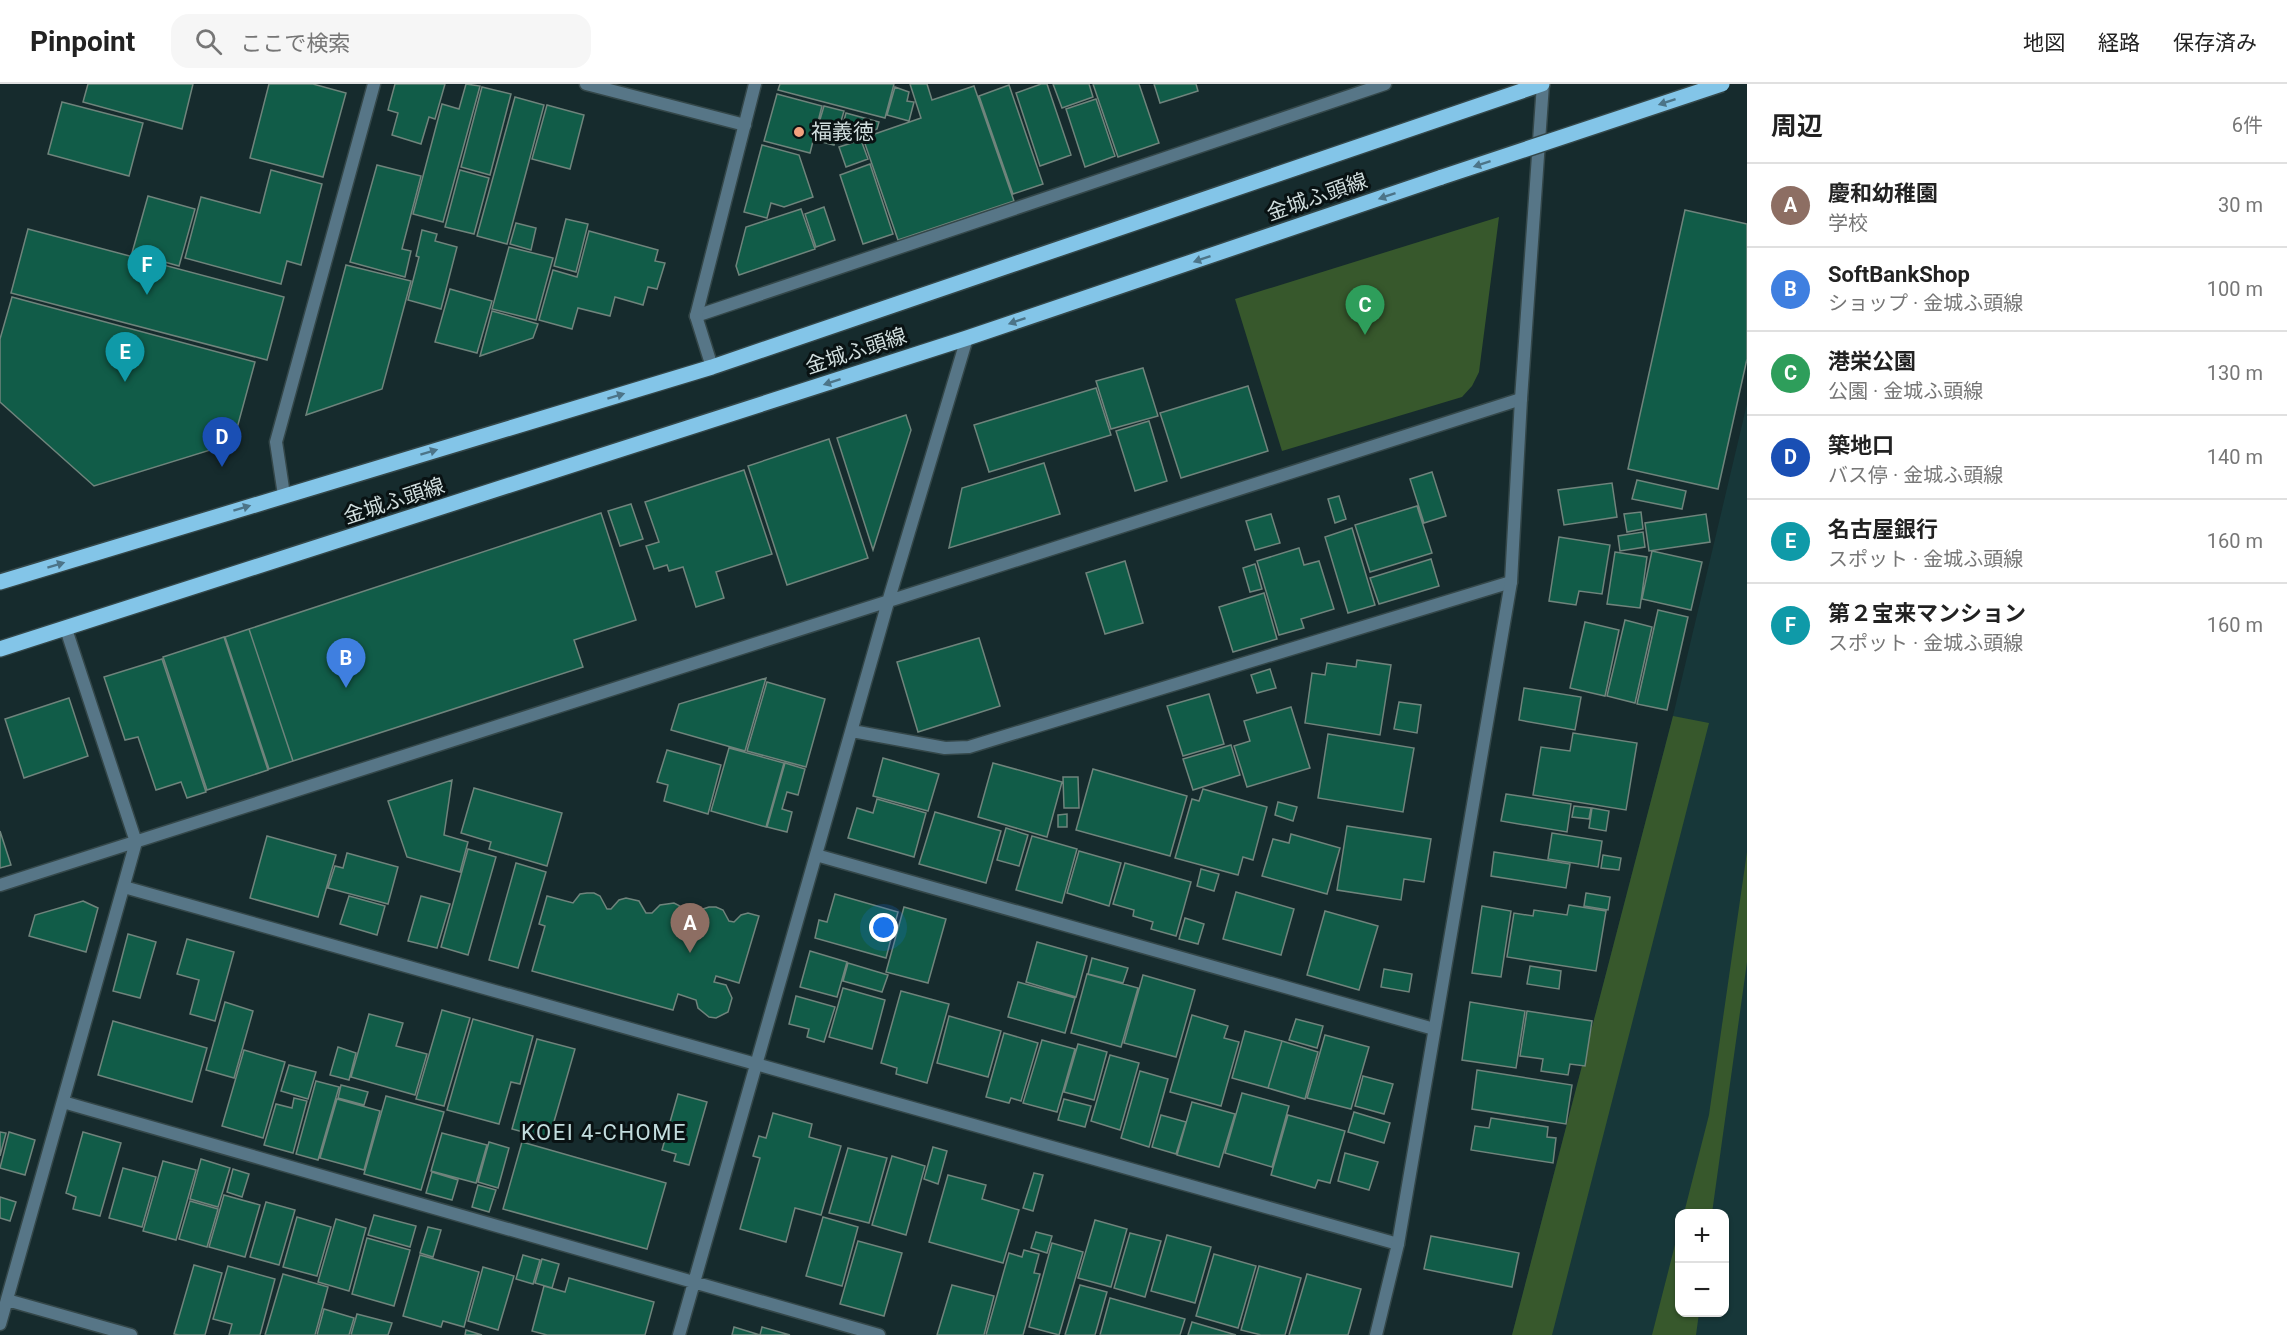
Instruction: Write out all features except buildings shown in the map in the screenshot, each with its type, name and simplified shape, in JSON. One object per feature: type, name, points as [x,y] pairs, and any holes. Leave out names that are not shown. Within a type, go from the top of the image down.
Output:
[{"type":"main road","name":"金城ふ頭線","points":[[0,582],[712,367],[1542,84]]},
{"type":"main road","name":"金城ふ頭線","points":[[0,649],[967,338],[1722,84]]},
{"type":"street","points":[[284,495],[276,442],[374,84]]},
{"type":"street","points":[[585,84],[745,125]]},
{"type":"street","points":[[712,367],[696,316],[755,84]]},
{"type":"street","points":[[696,316],[1385,84]]},
{"type":"street","points":[[1376,1335],[1398,1244],[1511,582],[1542,84]]},
{"type":"street","points":[[679,1335],[888,602],[967,338]]},
{"type":"street","points":[[0,885],[1521,399]]},
{"type":"street","points":[[852,730],[945,748],[969,747],[1511,582]]},
{"type":"street","points":[[0,1324],[136,842],[66,629]]},
{"type":"street","points":[[816,855],[1434,1029]]},
{"type":"street","points":[[124,887],[1398,1244]]},
{"type":"street","points":[[63,1102],[879,1335]]},
{"type":"street","points":[[7,1300],[130,1335]]},
{"type":"shaded area","points":[[1747,404],[1747,1335],[1512,1335],[1673,716]]},
{"type":"green space","points":[[1499,217],[1479,372],[1472,386],[1462,397],[1282,451],[1235,299]]},
{"type":"green space","points":[[1673,716],[1709,723],[1552,1335],[1512,1335]]},
{"type":"green space","points":[[1747,852],[1747,962],[1713,1209],[1685,1209],[1709,1115]]},
{"type":"green space","points":[[1675,1245],[1675,1317],[1698,1317],[1696,1335],[1652,1335]]},
{"type":"place","name":"福義徳","points":[[799,132]]},
{"type":"place","name":"第２宝来マンション","points":[[147,295]]},
{"type":"place","name":"港栄公園","points":[[1365,335]]},
{"type":"place","name":"名古屋銀行","points":[[125,382]]},
{"type":"place","name":"築地口","points":[[222,467]]},
{"type":"place","name":"SoftBankShop","points":[[346,688]]},
{"type":"place","name":"慶和幼稚園","points":[[690,953]]},
{"type":"district","name":"KOEI 4-CHOME","points":[[604,1132]]}]
